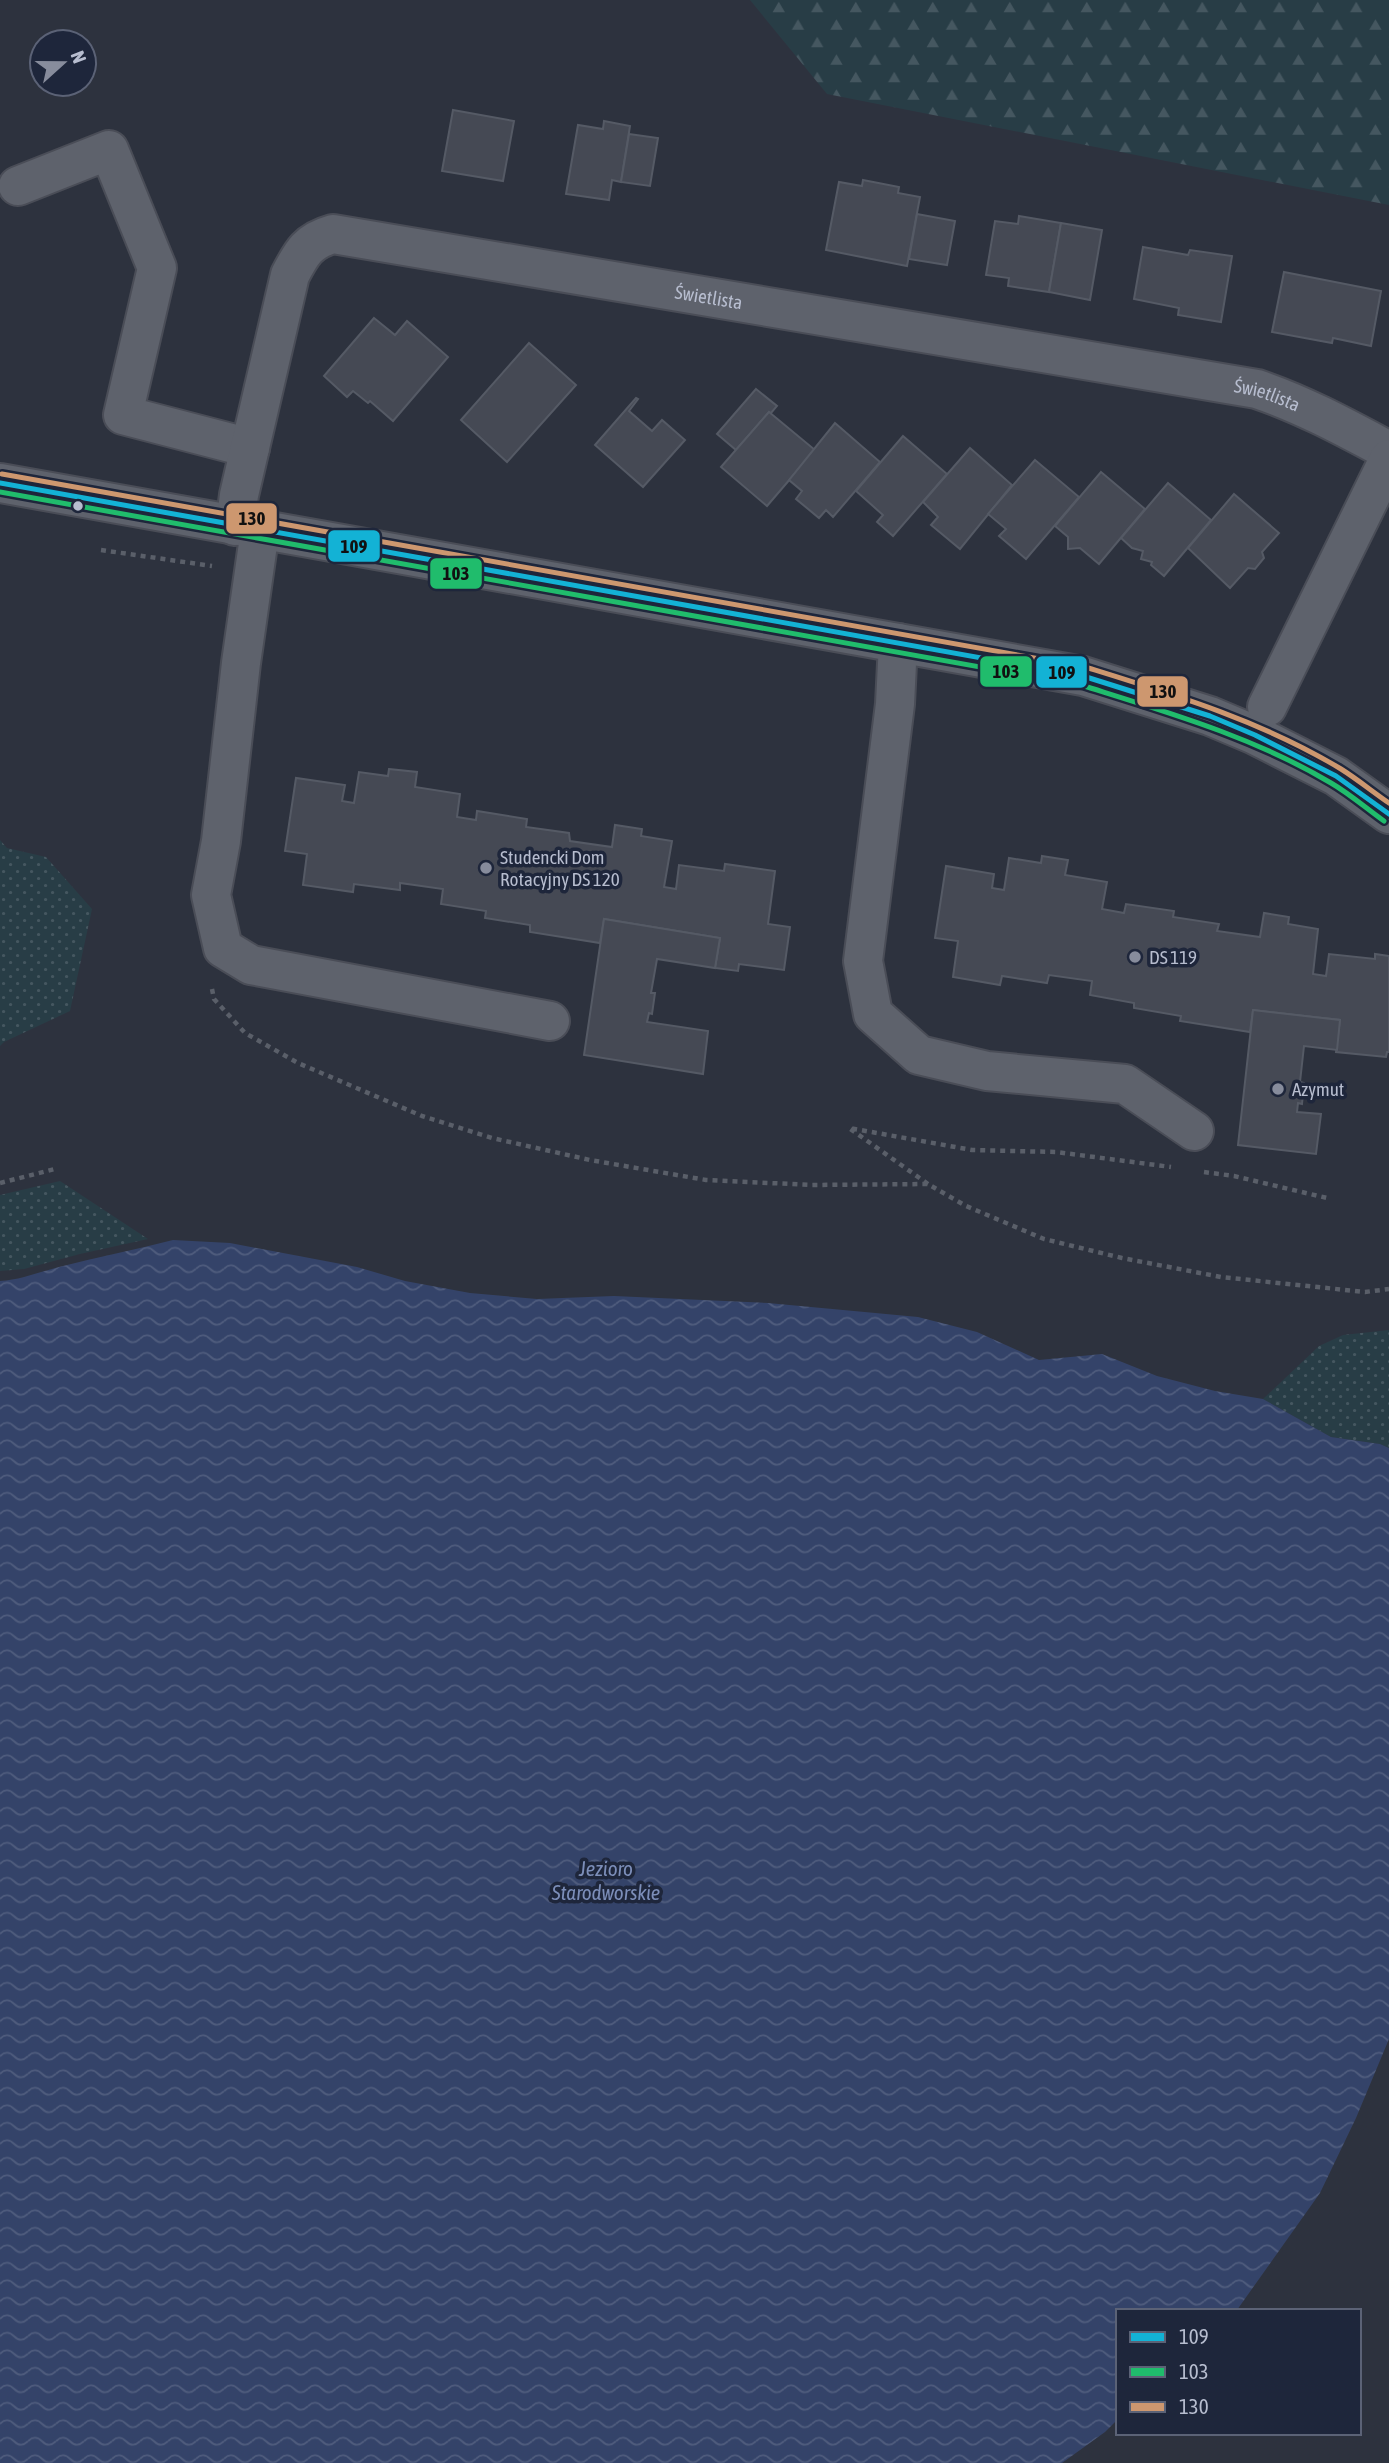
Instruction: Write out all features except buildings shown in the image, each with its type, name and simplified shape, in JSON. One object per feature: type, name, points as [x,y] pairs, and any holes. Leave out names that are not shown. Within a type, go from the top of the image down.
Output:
[{"type":"street","points":[[18,186],[109,150],[157,268],[123,415],[250,448]]},
{"type":"street","name":"Świetlista","points":[[550,1020],[251,964],[223,948],[211,895],[221,841],[239,676],[253,585],[247,528],[250,448],[290,275],[298,259],[316,239],[333,234],[1257,389],[1330,419],[1389,451]]},
{"type":"street","points":[[1267,707],[1389,459]]},
{"type":"street","points":[[0,483],[1083,676],[1210,716],[1336,776],[1389,814]]},
{"type":"street","points":[[898,643],[895,704],[863,961],[873,1014],[919,1055],[987,1071],[1125,1084],[1194,1131]]},
{"type":"path","points":[[101,550],[235,570],[253,585]]},
{"type":"path","points":[[212,987],[214,999],[245,1033],[298,1063],[422,1116],[492,1138],[590,1160],[706,1180],[812,1185],[928,1184]]},
{"type":"path","points":[[1180,1168],[1056,1152],[972,1150],[849,1128],[928,1184],[966,1206],[1045,1238],[1122,1258],[1222,1277],[1365,1292],[1389,1289]]},
{"type":"path","points":[[0,1183],[55,1169]]},
{"type":"path","points":[[1193,1170],[1234,1176],[1327,1198]]},
{"type":"green space","points":[[750,0],[1389,0],[1389,205],[827,94]]},
{"type":"green space","points":[[0,840],[7,848],[46,857],[92,909],[70,1011],[0,1046]]},
{"type":"green space","points":[[60,1181],[148,1239],[24,1269],[0,1271],[0,1195]]},
{"type":"green space","points":[[1389,1330],[1389,1448],[1380,1444],[1331,1437],[1263,1399],[1319,1346],[1343,1335]]},
{"type":"water","name":"Jezioro Starodworskie","points":[[173,1240],[230,1243],[357,1267],[405,1281],[470,1293],[537,1299],[614,1296],[768,1303],[918,1317],[977,1332],[1039,1360],[1102,1354],[1157,1376],[1215,1391],[1263,1399],[1331,1437],[1380,1444],[1389,1448],[1389,2039],[1356,2118],[1320,2193],[1238,2309],[1116,2309],[1116,2421],[1062,2463],[0,2463],[0,1281]]},
{"type":"transit line","name":"130","points":[[2,474],[1085,667],[1183,698],[1280,737],[1341,769],[1389,803]]},
{"type":"transit line","name":"109","points":[[0,483],[1083,676],[1210,716],[1255,735],[1336,776],[1389,814]]},
{"type":"transit line","name":"103","points":[[0,492],[1081,685],[1209,727],[1272,752],[1338,787],[1384,821]]},
{"type":"place","name":"Studencki Dom Rotacyjny DS 120","points":[[486,868]]},
{"type":"place","name":"DS 119","points":[[1135,957]]},
{"type":"place","name":"Azymut","points":[[1278,1089]]}]
